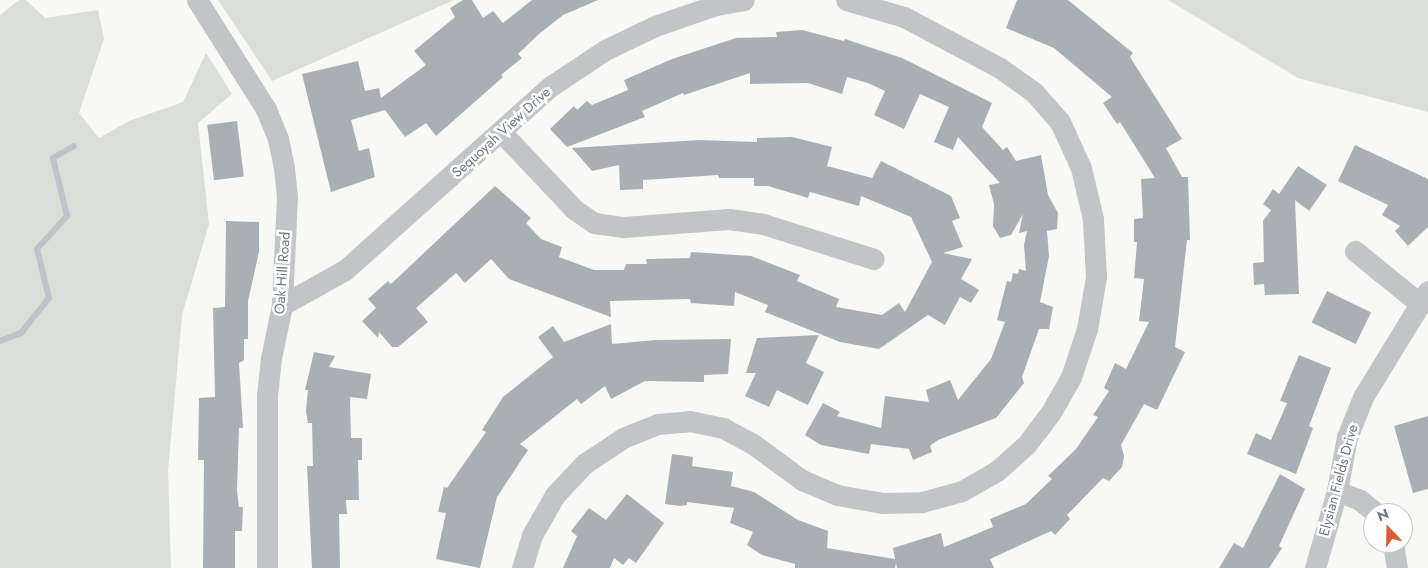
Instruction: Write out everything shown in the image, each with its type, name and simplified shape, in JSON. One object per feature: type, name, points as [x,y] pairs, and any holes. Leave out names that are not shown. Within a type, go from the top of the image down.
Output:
[{"type":"street","name":"Oak Hill Road","points":[[197,0],[252,82],[278,138],[287,197],[282,305],[271,358],[267,394],[267,568]]},
{"type":"street","name":"Sequoyah View Drive","points":[[282,305],[345,270],[551,86],[605,50],[655,26],[716,5],[744,0]]},
{"type":"street","points":[[522,568],[532,535],[555,495],[584,464],[623,438],[658,424],[690,421],[722,428],[754,444],[802,480],[837,495],[883,503],[922,502],[962,491],[997,471],[1027,444],[1050,414],[1071,377],[1084,336],[1096,276],[1093,219],[1081,168],[1060,122],[1035,93],[1000,68],[904,17],[846,0]]},
{"type":"street","points":[[501,132],[574,209],[594,223],[624,227],[729,219],[763,224],[874,259]]},
{"type":"street","points":[[1355,251],[1423,297]]},
{"type":"street","name":"Elysian Fields Drive","points":[[1314,568],[1337,491],[1348,437],[1363,397],[1423,297]]},
{"type":"street","points":[[1337,491],[1364,503]]},
{"type":"street","points":[[1395,553],[1397,568]]},
{"type":"shaded area","points":[[19,0],[26,0],[45,18],[98,10],[104,39],[79,113],[99,138],[129,121],[183,102],[206,53],[232,94],[198,123],[209,224],[182,315],[168,471],[171,568],[0,568],[0,15]]},
{"type":"shaded area","points":[[218,0],[454,0],[272,81]]},
{"type":"shaded area","points":[[1168,0],[1428,0],[1428,112],[1298,78]]},
{"type":"building","points":[[463,0],[472,0],[483,18],[493,11],[503,23],[532,0],[598,0],[563,15],[539,34],[518,54],[522,58],[501,75],[503,77],[436,136],[426,123],[405,137],[385,110],[351,120],[359,151],[369,148],[375,177],[331,192],[302,74],[358,61],[365,91],[379,88],[381,98],[426,65],[414,51],[455,17],[450,8]]},
{"type":"building","points":[[1017,0],[1068,0],[1133,53],[1130,57],[1182,139],[1166,148],[1182,177],[1188,177],[1190,240],[1187,240],[1175,347],[1185,352],[1157,410],[1144,404],[1121,445],[1124,456],[1122,467],[1109,481],[1103,478],[1067,515],[1070,519],[1055,535],[1051,531],[990,559],[994,568],[897,568],[896,563],[895,568],[795,568],[795,564],[762,555],[747,545],[753,532],[730,523],[734,508],[687,502],[687,505],[680,506],[665,504],[672,454],[693,457],[692,466],[733,472],[731,486],[754,492],[798,520],[828,531],[827,548],[895,559],[893,548],[941,533],[944,547],[993,527],[990,519],[1026,504],[1052,479],[1048,476],[1076,449],[1098,417],[1093,415],[1109,391],[1104,388],[1115,363],[1126,369],[1149,322],[1139,321],[1144,279],[1134,278],[1137,242],[1134,242],[1134,219],[1143,218],[1141,179],[1155,178],[1120,122],[1117,124],[1103,103],[1112,97],[1054,48],[1006,28]]},
{"type":"building","points":[[802,30],[844,41],[845,39],[902,58],[992,103],[982,127],[1003,150],[1007,147],[1016,161],[1041,155],[1048,195],[1058,213],[1057,229],[1047,231],[1049,256],[1040,302],[1053,307],[1049,329],[1039,329],[1022,377],[1024,383],[996,418],[938,440],[930,446],[932,452],[913,460],[909,449],[871,444],[869,454],[821,445],[805,435],[823,403],[840,412],[837,416],[881,428],[885,396],[929,402],[926,390],[950,380],[958,400],[991,359],[1005,322],[997,320],[1007,281],[1011,282],[1013,273],[1018,274],[1019,269],[1026,271],[1024,245],[1027,231],[1019,233],[1023,214],[1011,235],[1000,238],[993,226],[994,204],[989,185],[1000,183],[958,137],[953,150],[934,142],[949,107],[920,94],[904,129],[874,115],[885,91],[868,83],[847,77],[842,94],[808,83],[750,84],[750,73],[684,95],[683,93],[642,111],[645,117],[567,147],[550,129],[574,106],[577,110],[587,101],[592,105],[628,90],[624,80],[672,59],[736,38],[777,37],[776,32]]},
{"type":"building","points":[[237,121],[244,177],[214,180],[207,125]]},
{"type":"building","points":[[792,137],[832,147],[827,166],[872,178],[881,161],[951,196],[960,218],[952,221],[963,247],[943,253],[972,259],[961,279],[979,290],[971,303],[960,297],[945,325],[928,315],[879,349],[840,342],[765,312],[768,305],[735,292],[734,306],[691,303],[690,299],[610,301],[611,317],[509,279],[491,259],[465,283],[456,273],[416,308],[428,322],[398,347],[392,347],[379,332],[378,338],[362,321],[376,308],[368,299],[388,281],[391,284],[495,186],[531,218],[526,223],[541,239],[562,247],[559,257],[594,270],[624,270],[626,264],[647,264],[646,259],[690,258],[691,252],[751,256],[800,275],[797,281],[839,299],[836,307],[882,315],[899,303],[905,312],[932,262],[911,217],[861,196],[859,206],[810,192],[808,198],[768,186],[754,186],[754,178],[719,178],[718,175],[643,180],[643,189],[620,190],[619,165],[592,171],[572,148],[699,140],[757,142],[757,138]]},
{"type":"building","points":[[1355,145],[1428,179],[1428,227],[1408,246],[1395,231],[1400,226],[1382,215],[1388,205],[1338,181]]},
{"type":"building","points":[[1298,166],[1327,185],[1309,211],[1295,200],[1299,294],[1265,295],[1264,284],[1254,285],[1253,263],[1264,262],[1263,221],[1271,210],[1263,204],[1273,189],[1279,194]]},
{"type":"building","points":[[226,221],[259,222],[259,252],[248,301],[248,339],[244,339],[244,360],[239,363],[243,428],[239,428],[237,490],[239,507],[243,507],[242,531],[235,531],[235,568],[203,568],[204,460],[198,460],[199,398],[215,397],[213,308],[225,307]]},
{"type":"building","points":[[1327,291],[1371,312],[1356,344],[1312,322]]},
{"type":"building","points":[[611,324],[612,344],[656,340],[731,339],[728,374],[704,375],[704,382],[645,381],[611,399],[605,386],[581,404],[577,399],[520,444],[528,450],[497,497],[480,568],[436,559],[446,513],[438,512],[444,487],[447,488],[486,432],[482,430],[503,397],[553,357],[538,337],[553,326],[564,342]]},
{"type":"building","points":[[819,335],[806,363],[824,372],[808,405],[777,390],[769,407],[745,396],[756,373],[746,373],[757,338]]},
{"type":"building","points":[[314,352],[335,356],[329,367],[371,374],[367,399],[350,397],[351,438],[362,438],[362,460],[358,460],[359,500],[346,500],[347,514],[339,514],[340,568],[312,568],[307,466],[313,466],[312,423],[308,423],[306,411],[308,390],[305,390]]},
{"type":"building","points":[[1299,355],[1331,368],[1309,426],[1313,428],[1296,474],[1247,454],[1256,433],[1271,440],[1287,403],[1280,401]]},
{"type":"building","points":[[1428,416],[1428,489],[1413,493],[1394,426]]},
{"type":"building","points":[[1280,474],[1305,489],[1279,546],[1282,548],[1269,568],[1219,568],[1234,543],[1243,548]]},
{"type":"building","points":[[627,494],[664,523],[636,563],[629,558],[623,565],[614,558],[610,568],[563,568],[577,536],[571,531],[589,508],[606,520]]},
{"type":"waterway","points":[[0,341],[21,333],[49,298],[37,249],[67,216],[53,158],[74,146]]}]
